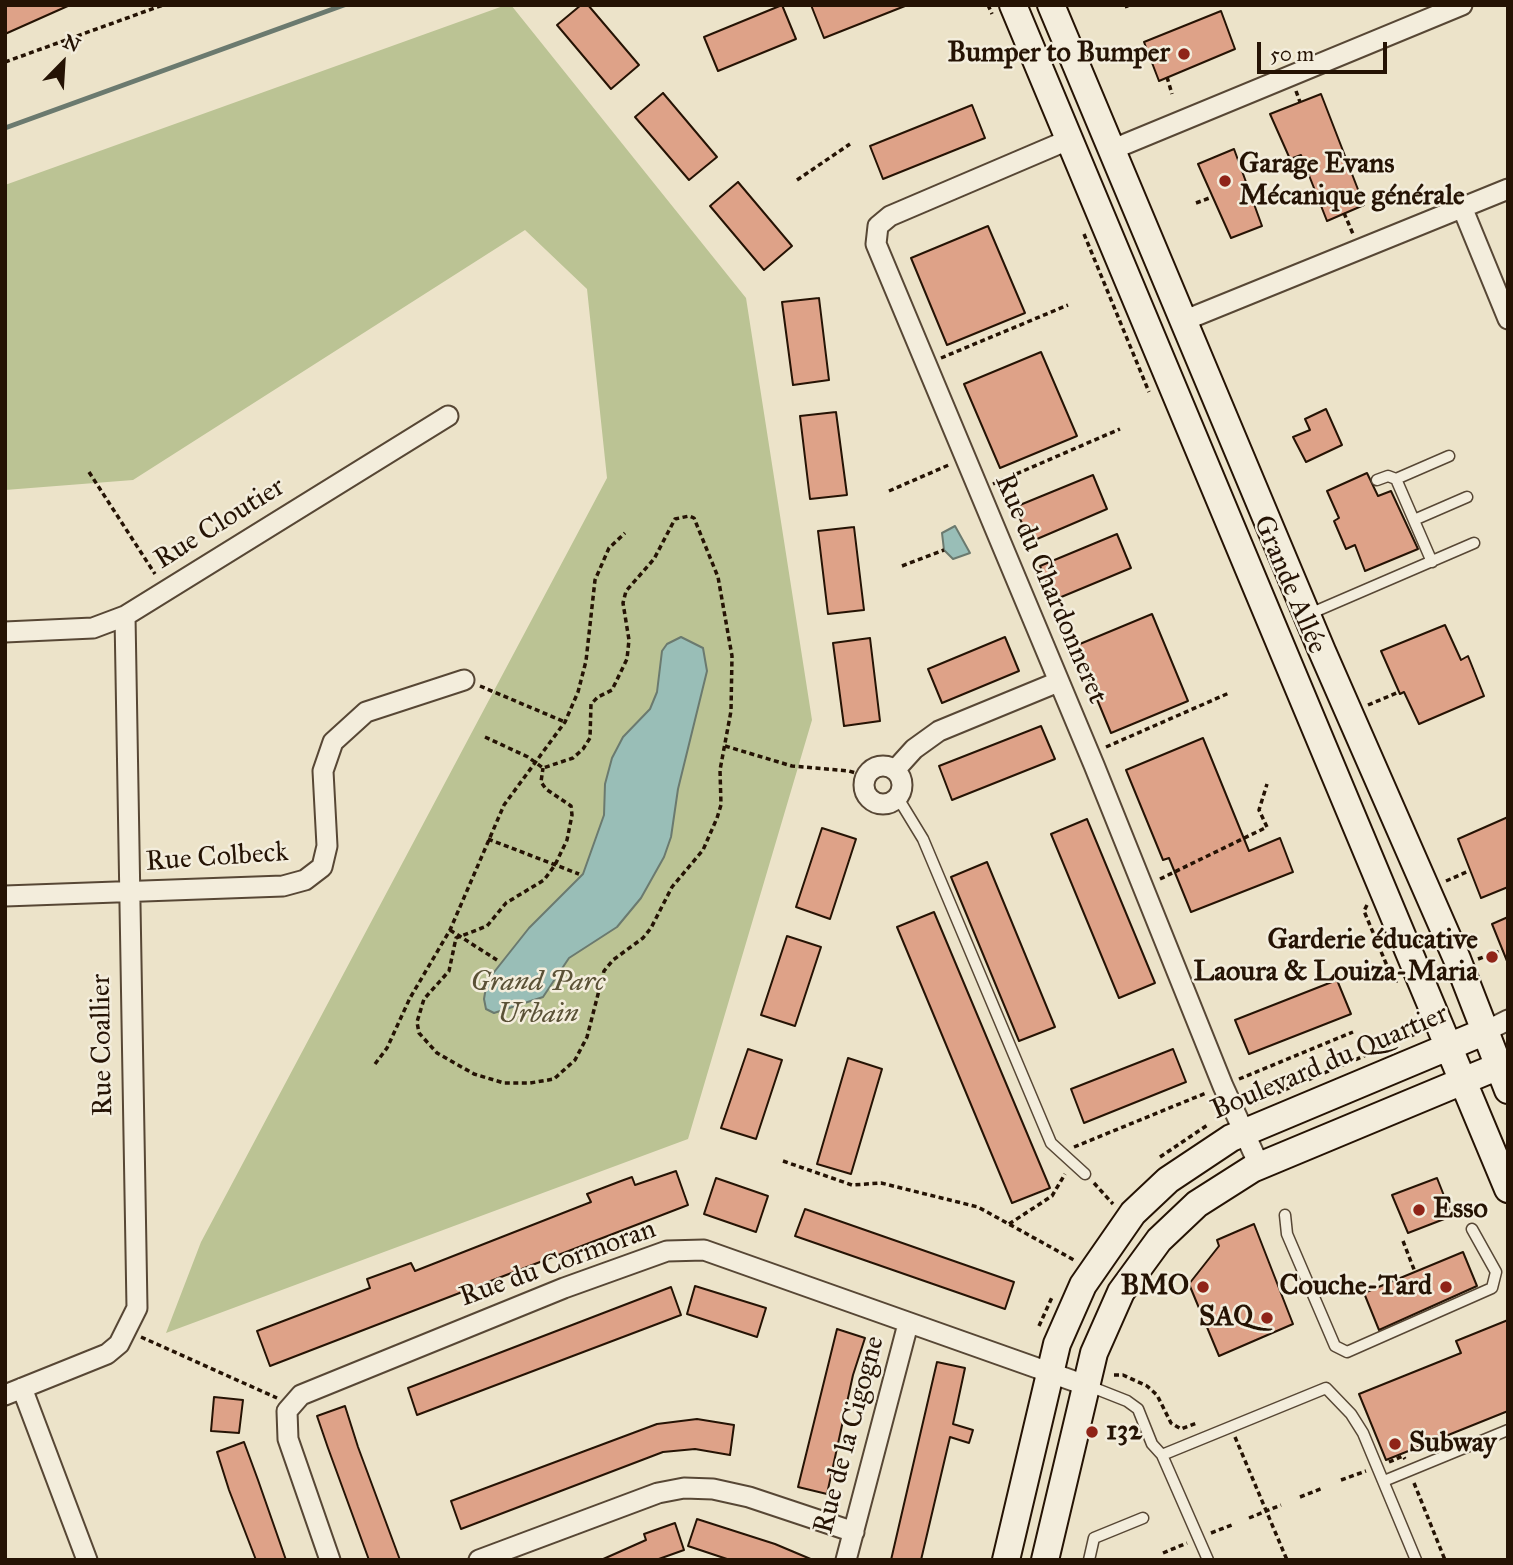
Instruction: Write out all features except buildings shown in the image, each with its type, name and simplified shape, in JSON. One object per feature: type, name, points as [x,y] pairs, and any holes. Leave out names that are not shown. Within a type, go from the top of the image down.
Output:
[{"type":"main road","name":"Grande Allée","points":[[1013,5],[1508,1189]]},
{"type":"main road","name":"Grande Allée","points":[[1051,5],[1307,616],[1497,1025],[1505,1073]]},
{"type":"main road","name":"Boulevard du Quartier","points":[[1006,1560],[1049,1373],[1074,1300],[1122,1226],[1168,1180],[1212,1149],[1243,1132],[1497,1025]]},
{"type":"main road","points":[[1045,1560],[1094,1353],[1114,1306],[1150,1250],[1197,1205],[1259,1166],[1462,1081],[1505,1073]]},
{"type":"street","points":[[1111,150],[1462,5]]},
{"type":"street","name":"Rue du Chardonneret","points":[[1068,140],[890,216],[878,226],[876,244],[1089,754],[1223,1086],[1259,1166]]},
{"type":"street","points":[[1183,321],[1508,189]]},
{"type":"street","points":[[1462,207],[1508,319]]},
{"type":"street","name":"Rue Cloutier","points":[[5,632],[93,628],[125,616],[448,416]]},
{"type":"street","name":"Rue Coallier","points":[[125,616],[137,1308],[128,1331]]},
{"type":"street","name":"Rue Colbeck","points":[[5,896],[283,886],[305,880],[321,867],[327,846],[323,771],[333,742],[366,712],[464,680]]},
{"type":"street","points":[[895,770],[910,752],[939,731],[1058,682]]},
{"type":"street","points":[[878,767],[895,770],[902,783],[898,798],[885,804],[870,800],[864,786],[866,776],[878,767]]},
{"type":"street","name":"Rue du Cormoran","points":[[292,1405],[301,1395],[564,1288],[667,1251],[688,1248],[704,1250],[1085,1385]]},
{"type":"street","name":"Rue de la Cigogne","points":[[846,1560],[908,1324]]},
{"type":"street","points":[[87,1560],[13,1392],[107,1354],[119,1344],[128,1331]]},
{"type":"street","points":[[292,1405],[287,1411],[288,1439],[330,1560]]},
{"type":"street","points":[[479,1560],[657,1493],[684,1488],[713,1489],[749,1497],[854,1532]]},
{"type":"lane","points":[[1396,480],[1449,456]]},
{"type":"lane","points":[[1377,480],[1388,476],[1396,480],[1432,562]]},
{"type":"lane","points":[[1414,520],[1467,497]]},
{"type":"lane","points":[[1307,616],[1474,543]]},
{"type":"lane","points":[[898,798],[923,839],[1023,1083],[1051,1143],[1085,1174]]},
{"type":"lane","points":[[1285,1215],[1287,1234],[1335,1346],[1347,1352],[1492,1288],[1496,1272],[1472,1229]]},
{"type":"lane","points":[[1085,1385],[1135,1405],[1152,1444],[1162,1455],[1208,1560]]},
{"type":"lane","points":[[1162,1455],[1326,1388],[1351,1414],[1384,1481],[1416,1560]]},
{"type":"lane","points":[[1384,1481],[1508,1430]]},
{"type":"lane","points":[[1089,1560],[1094,1538],[1143,1518]]},
{"type":"path","points":[[5,62],[163,5]]},
{"type":"path","points":[[1167,77],[1172,94]]},
{"type":"path","points":[[797,180],[850,144]]},
{"type":"path","points":[[1196,203],[1212,197]]},
{"type":"path","points":[[1344,213],[1359,248]]},
{"type":"path","points":[[926,364],[1069,305]]},
{"type":"path","points":[[979,490],[1120,429]]},
{"type":"path","points":[[890,491],[965,458]]},
{"type":"path","points":[[89,472],[155,574]]},
{"type":"path","points":[[485,737],[528,757],[543,768],[573,758],[587,745],[592,704],[615,686],[627,659],[629,640],[623,603],[626,591],[654,559],[670,524],[682,516],[689,516],[697,523],[718,577],[732,656],[731,710],[720,771],[721,805],[711,834],[693,864],[672,887],[643,938],[613,960],[604,971],[587,1037],[565,1072],[554,1079],[530,1083],[488,1079],[437,1053],[419,1033],[419,1010],[430,992],[446,977],[453,944],[462,936],[487,926],[506,902],[544,880],[555,865],[567,840],[572,816],[570,806],[546,789],[541,782],[543,768]]},
{"type":"path","points":[[375,1064],[387,1048],[410,998],[450,930],[509,796],[565,722],[578,692],[586,661],[595,580],[609,548],[625,533]]},
{"type":"path","points":[[902,566],[944,550]]},
{"type":"path","points":[[464,680],[565,722]]},
{"type":"path","points":[[1367,705],[1399,692]]},
{"type":"path","points":[[1089,754],[1229,693]]},
{"type":"path","points":[[725,746],[792,766],[849,771],[866,776]]},
{"type":"path","points":[[1142,887],[1268,827],[1259,810],[1267,784]]},
{"type":"path","points":[[488,839],[579,874]]},
{"type":"path","points":[[1441,883],[1469,871]]},
{"type":"path","points":[[1364,911],[1393,980]]},
{"type":"path","points":[[450,930],[497,960]]},
{"type":"path","points":[[1475,960],[1503,950]]},
{"type":"path","points":[[1059,1153],[1353,1032]]},
{"type":"path","name":"Boulevard du Quartier","points":[[1254,1103],[1420,1032]]},
{"type":"path","points":[[783,1161],[852,1185],[881,1183],[978,1207],[1073,1260]]},
{"type":"path","points":[[1009,1224],[1052,1196],[1072,1163]]},
{"type":"path","points":[[1085,1174],[1114,1204]]},
{"type":"path","points":[[1403,1241],[1415,1272]]},
{"type":"path","points":[[128,1331],[292,1405]]},
{"type":"path","points":[[1114,1375],[1124,1375],[1157,1395],[1171,1423],[1181,1429],[1197,1423]]},
{"type":"path","points":[[1234,1435],[1287,1560]]},
{"type":"path","points":[[1388,1463],[1403,1456],[1405,1460]]},
{"type":"path","points":[[1341,1480],[1366,1471]]},
{"type":"path","points":[[1412,1478],[1445,1560]]},
{"type":"path","points":[[1300,1497],[1323,1488]]},
{"type":"path","points":[[1249,1518],[1281,1505]]},
{"type":"path","points":[[1205,1536],[1232,1525]]},
{"type":"path","points":[[1163,1553],[1189,1542]]},
{"type":"green space","name":"Grand Parc Urbain","points":[[511,5],[746,298],[812,720],[688,1139],[166,1333],[201,1242],[607,478],[587,289],[525,230],[133,480],[5,490],[5,185]]},
{"type":"water","points":[[955,526],[970,553],[953,559],[944,550],[942,533]]},
{"type":"water","points":[[681,637],[703,648],[707,671],[678,789],[671,837],[664,857],[641,898],[617,927],[569,958],[543,997],[494,1013],[486,1009],[484,999],[487,981],[529,928],[583,874],[604,815],[605,784],[612,758],[623,737],[650,709],[657,692],[662,651],[667,644]]},
{"type":"waterway","points":[[5,128],[344,5]]},
{"type":"place","name":"Bumper to Bumper","points":[[1184,54]]},
{"type":"place","name":"Garage Evans Mécanique générale","points":[[1225,181]]},
{"type":"place","name":"Garderie éducative Laoura & Louiza-Maria","points":[[1492,957]]},
{"type":"place","name":"Esso","points":[[1419,1210]]},
{"type":"place","name":"BMO","points":[[1203,1287]]},
{"type":"place","name":"Couche-Tard","points":[[1446,1287]]},
{"type":"place","name":"SAQ","points":[[1267,1318]]},
{"type":"place","name":"132","points":[[1092,1432]]},
{"type":"place","name":"Subway","points":[[1395,1444]]}]
